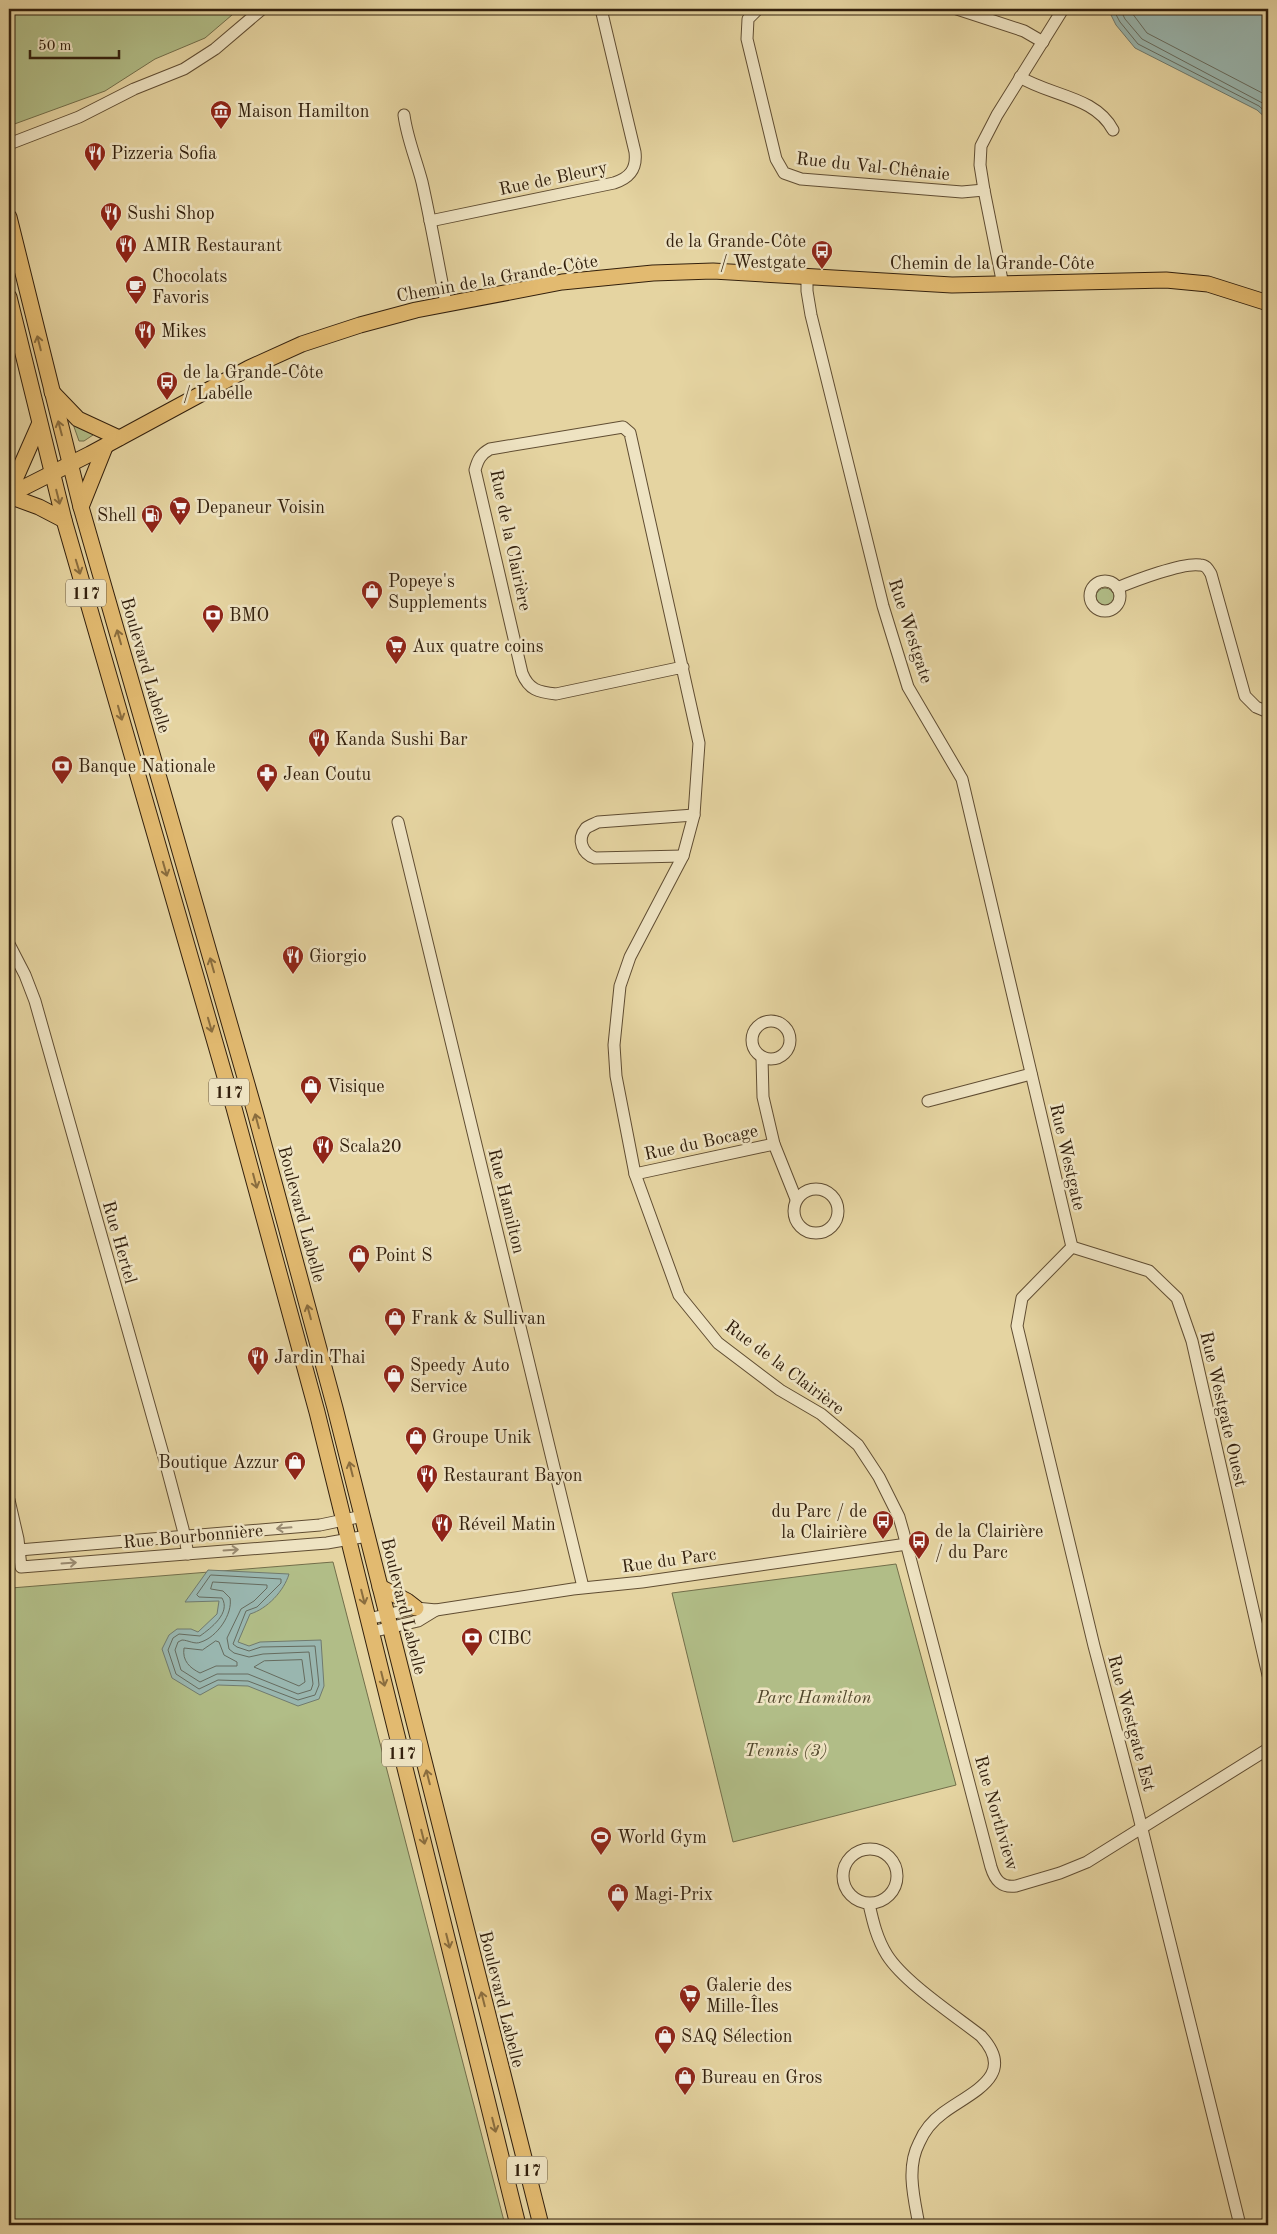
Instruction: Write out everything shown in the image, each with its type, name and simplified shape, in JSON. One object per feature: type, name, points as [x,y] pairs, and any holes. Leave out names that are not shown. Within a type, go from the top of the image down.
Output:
[{"type":"main road","name":"Boulevard Labelle","points":[[9,217],[81,507],[255,1112],[363,1516],[541,2225]]},
{"type":"main road","name":"Chemin de la Grande-Côte","points":[[9,495],[105,447],[241,372],[302,344],[360,325],[446,303],[562,282],[644,274],[713,271],[807,275],[925,284],[1003,285],[1176,280],[1223,288],[1268,303]]},
{"type":"main road","name":"Boulevard Labelle","points":[[9,297],[51,474],[242,1135],[315,1404],[518,2225]]},
{"type":"main road","points":[[51,391],[78,419],[120,438]]},
{"type":"main road","points":[[39,425],[9,495],[64,520]]},
{"type":"main road","points":[[81,507],[105,447]]},
{"type":"main road","points":[[380,1587],[407,1601],[416,1608]]},
{"type":"street","points":[[9,144],[79,117],[134,89],[184,69],[215,49],[262,9]]},
{"type":"street","name":"Rue de Bleury","points":[[430,221],[614,183],[629,175],[635,165],[635,152],[601,9]]},
{"type":"street","name":"Rue du Val-Chênaie","points":[[758,9],[748,19],[747,39],[776,159],[784,173],[801,179],[962,192],[984,190]]},
{"type":"street","points":[[957,9],[1024,31],[1043,42]]},
{"type":"street","points":[[1003,285],[984,190],[980,158],[983,140],[1063,9]]},
{"type":"street","points":[[1020,78],[1090,106],[1102,115],[1113,130]]},
{"type":"street","points":[[404,115],[407,136],[419,172],[430,221],[446,303]]},
{"type":"street","name":"Rue Westgate","points":[[807,275],[807,291],[811,315],[883,606],[908,687],[962,779],[1072,1247]]},
{"type":"street","name":"Rue de la Clairière","points":[[683,667],[556,694],[536,692],[527,684],[522,673],[475,470],[482,453],[490,449],[623,427],[630,433],[683,667],[699,743],[694,815],[683,856],[630,957],[620,986],[614,1045],[616,1076],[635,1174],[679,1295],[718,1343],[780,1390],[821,1414],[858,1445],[879,1477],[895,1509],[907,1544]]},
{"type":"street","points":[[1118,588],[1144,578],[1190,565],[1201,565],[1208,568],[1245,696],[1256,707],[1268,712]]},
{"type":"street","points":[[683,856],[595,858],[587,856],[582,848],[582,837],[587,827],[598,822],[694,815]]},
{"type":"street","name":"Rue Hamilton","points":[[398,822],[583,1588]]},
{"type":"street","name":"Rue Hertel","points":[[9,944],[25,975],[35,1001],[185,1536],[188,1554]]},
{"type":"street","name":"Rue du Bocage","points":[[762,1057],[763,1097],[774,1144],[796,1199]]},
{"type":"street","points":[[928,1101],[1031,1074]]},
{"type":"street","name":"Rue du Bocage","points":[[635,1174],[774,1144]]},
{"type":"street","name":"Rue Westgate Ouest","points":[[1072,1247],[1149,1271],[1176,1298],[1192,1341],[1268,1675]]},
{"type":"street","name":"Rue Westgate Est","points":[[1072,1247],[1022,1298],[1017,1326],[1094,1646],[1142,1828],[1240,2225]]},
{"type":"street","points":[[9,1500],[19,1550]]},
{"type":"street","name":"Rue Bourbonnière","points":[[363,1516],[320,1525],[19,1550],[21,1567],[349,1540],[367,1536]]},
{"type":"street","name":"Rue du Parc","points":[[370,1626],[389,1621],[416,1608],[436,1610],[907,1544]]},
{"type":"street","name":"Rue Northview","points":[[907,1544],[991,1867],[997,1881],[1004,1885],[1012,1887],[1060,1873],[1087,1862],[1268,1749]]},
{"type":"street","name":"Rue du Parc","points":[[389,1621],[418,1621],[436,1610]]},
{"type":"street","points":[[873,1849],[890,1858],[897,1870],[897,1880],[890,1896],[882,1901],[869,1904],[859,1902],[851,1897],[845,1889],[842,1874],[844,1865],[850,1857],[858,1851],[873,1849]]},
{"type":"street","points":[[869,1904],[877,1935],[887,1955],[903,1974],[981,2036],[992,2048],[995,2060],[993,2073],[983,2085],[941,2114],[926,2129],[918,2145],[911,2169],[919,2225]]},
{"type":"green space","points":[[9,9],[239,9],[205,38],[155,59],[105,91],[9,126]]},
{"type":"green space","points":[[73,424],[93,435],[84,441],[79,441]]},
{"type":"green space","points":[[1101,588],[1109,588],[1114,593],[1112,604],[1101,606],[1096,601],[1096,593]]},
{"type":"green space","points":[[333,1562],[505,2225],[9,2225],[9,1581],[11,1588]]},
{"type":"green space","name":"Parc Hamilton","points":[[896,1564],[956,1785],[733,1842],[672,1593]]},
{"type":"water","points":[[1108,9],[1268,9],[1268,120],[1257,110],[1135,48],[1116,25]]},
{"type":"water","points":[[208,1570],[289,1574],[283,1587],[274,1599],[263,1608],[250,1614],[238,1642],[249,1646],[260,1642],[321,1640],[324,1686],[319,1699],[298,1706],[248,1686],[218,1685],[200,1695],[172,1678],[162,1649],[169,1635],[177,1629],[191,1629],[198,1632],[217,1614],[219,1601],[185,1602]]},
{"type":"place","name":"Maison Hamilton","points":[[221,130]]},
{"type":"place","name":"Pizzeria Sofia","points":[[95,172]]},
{"type":"place","name":"Sushi Shop","points":[[111,232]]},
{"type":"place","name":"AMIR Restaurant","points":[[126,264]]},
{"type":"place","name":"de la Grande-Côte / Westgate","points":[[822,270]]},
{"type":"place","name":"Chocolats Favoris","points":[[136,305]]},
{"type":"place","name":"Mikes","points":[[145,350]]},
{"type":"place","name":"de la Grande-Côte / Labelle","points":[[167,401]]},
{"type":"place","name":"Depaneur Voisin","points":[[180,526]]},
{"type":"place","name":"Shell","points":[[152,534]]},
{"type":"place","name":"Popeye's Supplements","points":[[372,610]]},
{"type":"place","name":"BMO","points":[[213,634]]},
{"type":"place","name":"Aux quatre coins","points":[[396,665]]},
{"type":"place","name":"Kanda Sushi Bar","points":[[319,758]]},
{"type":"place","name":"Banque Nationale","points":[[62,785]]},
{"type":"place","name":"Jean Coutu","points":[[267,793]]},
{"type":"place","name":"Giorgio","points":[[293,975]]},
{"type":"place","name":"Visique","points":[[311,1105]]},
{"type":"place","name":"Scala20","points":[[323,1165]]},
{"type":"place","name":"Point S","points":[[359,1274]]},
{"type":"place","name":"Frank & Sullivan","points":[[395,1337]]},
{"type":"place","name":"Jardin Thai","points":[[258,1376]]},
{"type":"place","name":"Speedy Auto Service","points":[[394,1394]]},
{"type":"place","name":"Groupe Unik","points":[[416,1456]]},
{"type":"place","name":"Boutique Azzur","points":[[295,1481]]},
{"type":"place","name":"Restaurant Bayon","points":[[427,1494]]},
{"type":"place","name":"du Parc / de la Clairière","points":[[883,1540]]},
{"type":"place","name":"Réveil Matin","points":[[442,1543]]},
{"type":"place","name":"de la Clairière / du Parc","points":[[919,1560]]},
{"type":"place","name":"CIBC","points":[[472,1657]]},
{"type":"place","name":"World Gym","points":[[601,1856]]},
{"type":"place","name":"Magi-Prix","points":[[618,1913]]},
{"type":"place","name":"Galerie des Mille-Îles","points":[[690,2014]]},
{"type":"place","name":"SAQ Sélection","points":[[665,2055]]},
{"type":"place","name":"Bureau en Gros","points":[[685,2096]]},
{"type":"park label","name":"Tennis (3)","points":[[786,1750]]}]
